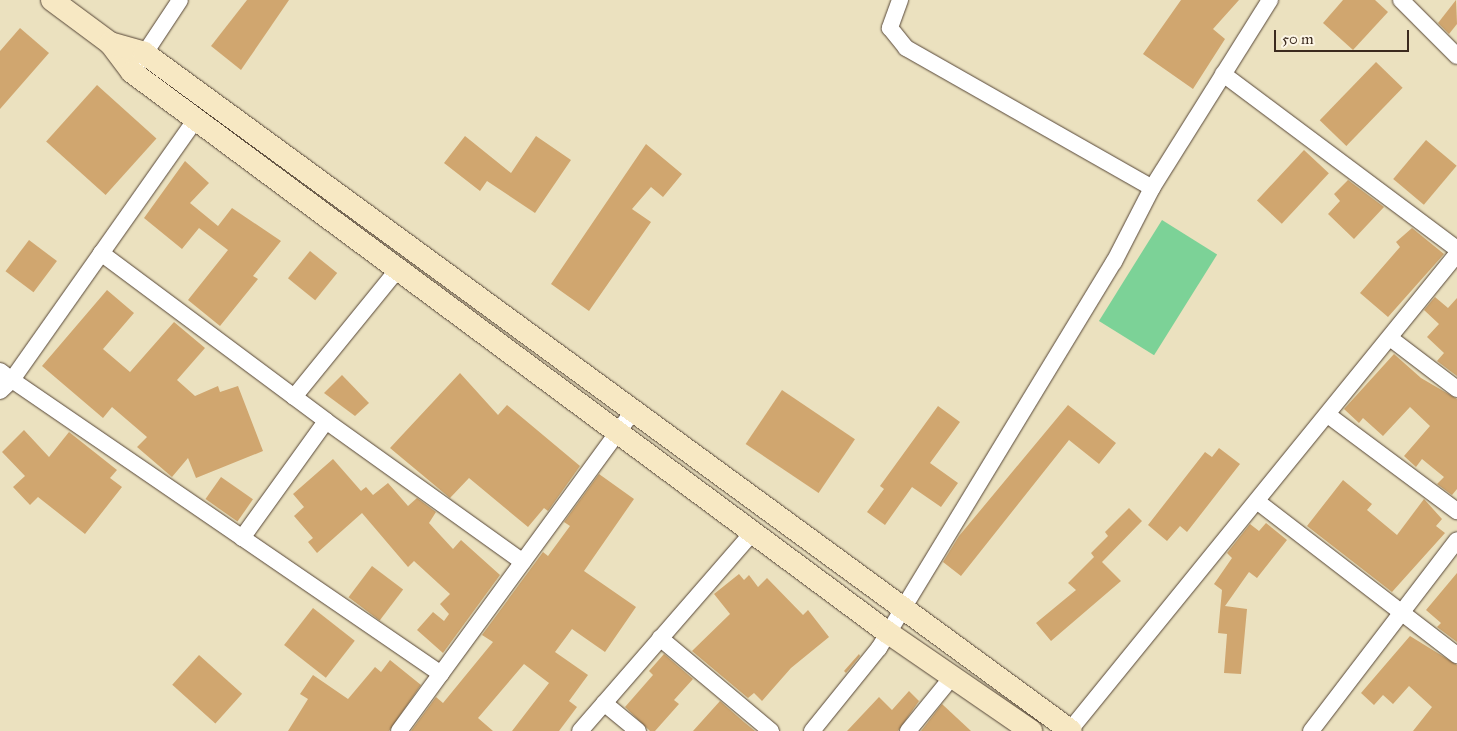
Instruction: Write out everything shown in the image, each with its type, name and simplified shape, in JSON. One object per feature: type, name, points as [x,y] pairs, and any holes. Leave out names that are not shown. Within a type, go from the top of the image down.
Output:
[{"type":"main road","points":[[52,0],[110,43],[132,72],[620,430],[887,632],[1030,731]]},
{"type":"main road","points":[[110,43],[144,53],[1071,731]]},
{"type":"street","points":[[132,72],[180,0]]},
{"type":"street","points":[[900,0],[890,28],[906,48],[1152,188]]},
{"type":"street","points":[[812,731],[879,648],[1114,262],[1152,188],[1270,0]]},
{"type":"street","points":[[1401,0],[1457,56]]},
{"type":"street","points":[[1223,74],[1457,249]]},
{"type":"street","points":[[196,119],[101,253],[4,381],[242,538],[440,674]]},
{"type":"street","points":[[101,253],[326,421],[523,562]]},
{"type":"street","points":[[1071,731],[1457,254]]},
{"type":"street","points":[[294,397],[399,268]]},
{"type":"street","points":[[1390,338],[1457,388]]},
{"type":"street","points":[[399,731],[633,411]]},
{"type":"street","points":[[1328,415],[1457,511]]},
{"type":"street","points":[[242,538],[326,421]]},
{"type":"street","points":[[1258,502],[1457,655]]},
{"type":"street","points":[[580,731],[754,531]]},
{"type":"street","points":[[1311,731],[1457,540]]},
{"type":"street","points":[[660,638],[771,731]]},
{"type":"street","points":[[908,731],[952,677]]},
{"type":"street","points":[[604,703],[638,731]]},
{"type":"street","points":[[1030,731],[1045,711]]},
{"type":"green space","points":[[1162,220],[1217,254],[1154,355],[1099,321]]},
{"type":"building","points":[[247,0],[289,0],[241,70],[211,46]]},
{"type":"building","points":[[1181,0],[1239,0],[1213,29],[1225,39],[1193,89],[1143,54]]},
{"type":"building","points":[[1343,0],[1375,0],[1388,12],[1353,50],[1323,23]]},
{"type":"building","points":[[1456,0],[1457,24],[1449,34],[1438,23]]},
{"type":"building","points":[[20,28],[49,53],[0,109],[0,51]]},
{"type":"building","points":[[1376,62],[1403,88],[1346,146],[1320,120]]},
{"type":"building","points":[[97,85],[156,139],[106,195],[46,141]]},
{"type":"building","points":[[465,136],[511,173],[536,136],[571,160],[535,213],[487,181],[480,191],[444,163]]},
{"type":"building","points":[[1426,140],[1457,166],[1424,205],[1393,179]]},
{"type":"building","points":[[646,144],[682,174],[663,197],[651,187],[632,209],[651,222],[589,311],[551,284]]},
{"type":"building","points":[[1304,150],[1329,173],[1282,224],[1257,200]]},
{"type":"building","points":[[185,161],[209,183],[190,203],[218,226],[232,208],[281,241],[253,276],[258,279],[220,326],[188,300],[228,250],[199,228],[182,249],[144,218]]},
{"type":"building","points":[[1348,180],[1384,207],[1354,239],[1328,214],[1340,201],[1334,194]]},
{"type":"building","points":[[1412,228],[1444,254],[1388,317],[1360,293],[1400,247],[1396,242]]},
{"type":"building","points":[[29,240],[57,261],[33,292],[6,271]]},
{"type":"building","points":[[310,251],[337,273],[315,300],[288,278]]},
{"type":"building","points":[[107,290],[134,313],[103,349],[130,372],[174,322],[205,348],[177,380],[195,396],[218,386],[220,392],[238,386],[263,451],[196,478],[188,458],[172,477],[137,447],[147,437],[112,407],[103,418],[42,366]]},
{"type":"building","points":[[1435,297],[1448,308],[1457,298],[1457,376],[1437,361],[1444,353],[1427,337],[1439,324],[1424,310]]},
{"type":"building","points":[[1394,354],[1421,378],[1457,399],[1457,489],[1452,495],[1437,484],[1444,477],[1422,459],[1416,467],[1404,456],[1430,426],[1410,407],[1383,436],[1363,418],[1359,423],[1344,409]]},
{"type":"building","points":[[460,373],[498,415],[507,405],[580,466],[548,511],[544,508],[528,527],[469,478],[450,498],[390,448]]},
{"type":"building","points":[[342,375],[369,403],[355,416],[324,393]]},
{"type":"building","points":[[782,390],[855,439],[819,493],[746,444]]},
{"type":"building","points":[[1068,405],[1116,443],[1099,464],[1069,440],[961,576],[943,562],[959,536]]},
{"type":"building","points":[[938,406],[960,422],[930,463],[958,483],[941,507],[912,487],[885,525],[867,512],[884,489],[880,486]]},
{"type":"building","points":[[24,430],[49,457],[69,432],[117,470],[110,478],[122,487],[85,534],[38,497],[30,505],[13,487],[25,476],[2,452]]},
{"type":"building","points":[[1219,448],[1240,464],[1187,532],[1180,526],[1167,541],[1148,525],[1205,452],[1212,457]]},
{"type":"building","points":[[333,459],[361,491],[366,487],[373,495],[388,483],[408,506],[417,498],[436,512],[429,523],[453,549],[461,540],[500,575],[443,653],[417,630],[433,612],[444,621],[449,614],[440,604],[450,594],[414,561],[408,567],[362,513],[317,553],[308,542],[313,538],[294,516],[304,507],[293,494]]},
{"type":"building","points":[[599,474],[634,499],[584,571],[636,607],[605,652],[572,629],[555,652],[588,675],[569,701],[577,707],[559,731],[512,731],[549,683],[524,664],[478,718],[493,731],[411,731],[436,697],[443,703],[493,642],[482,635],[543,552],[548,556],[570,526],[564,522]]},
{"type":"building","points":[[221,477],[253,499],[237,521],[206,499]]},
{"type":"building","points":[[1343,480],[1372,504],[1367,510],[1397,535],[1424,499],[1442,519],[1436,526],[1445,533],[1392,592],[1307,526]]},
{"type":"building","points":[[1129,508],[1142,521],[1102,562],[1121,581],[1051,641],[1036,623],[1076,590],[1068,583],[1094,557],[1091,553],[1108,536],[1105,532]]},
{"type":"building","points":[[1266,523],[1287,540],[1257,578],[1249,572],[1225,606],[1247,609],[1241,674],[1224,673],[1227,634],[1218,633],[1222,590],[1214,584],[1232,558],[1227,553],[1250,524],[1259,531]]},
{"type":"building","points":[[372,566],[403,589],[380,621],[349,597]]},
{"type":"building","points":[[1457,573],[1457,642],[1437,627],[1441,623],[1426,610]]},
{"type":"building","points":[[739,574],[744,580],[749,575],[758,587],[767,578],[803,615],[808,610],[829,637],[791,668],[762,701],[754,693],[748,698],[692,651],[730,614],[714,594]]},
{"type":"building","points":[[313,608],[355,641],[326,678],[284,645]]},
{"type":"building","points":[[1410,636],[1457,665],[1457,731],[1413,731],[1432,707],[1409,686],[1393,704],[1383,695],[1374,705],[1361,693]]},
{"type":"building","points":[[664,654],[693,679],[674,700],[679,704],[655,731],[650,731],[625,707],[653,675],[649,671]]},
{"type":"building","points":[[859,654],[860,656],[846,673],[844,671]]},
{"type":"building","points":[[199,655],[242,694],[215,724],[172,685]]},
{"type":"building","points":[[390,660],[421,685],[389,731],[288,731],[308,699],[300,694],[313,675],[348,699],[375,667],[381,672]]},
{"type":"building","points":[[909,691],[919,701],[898,731],[847,731],[879,697],[892,710]]},
{"type":"building","points":[[720,701],[744,722],[755,731],[693,731]]},
{"type":"building","points":[[942,704],[971,731],[921,731]]}]
